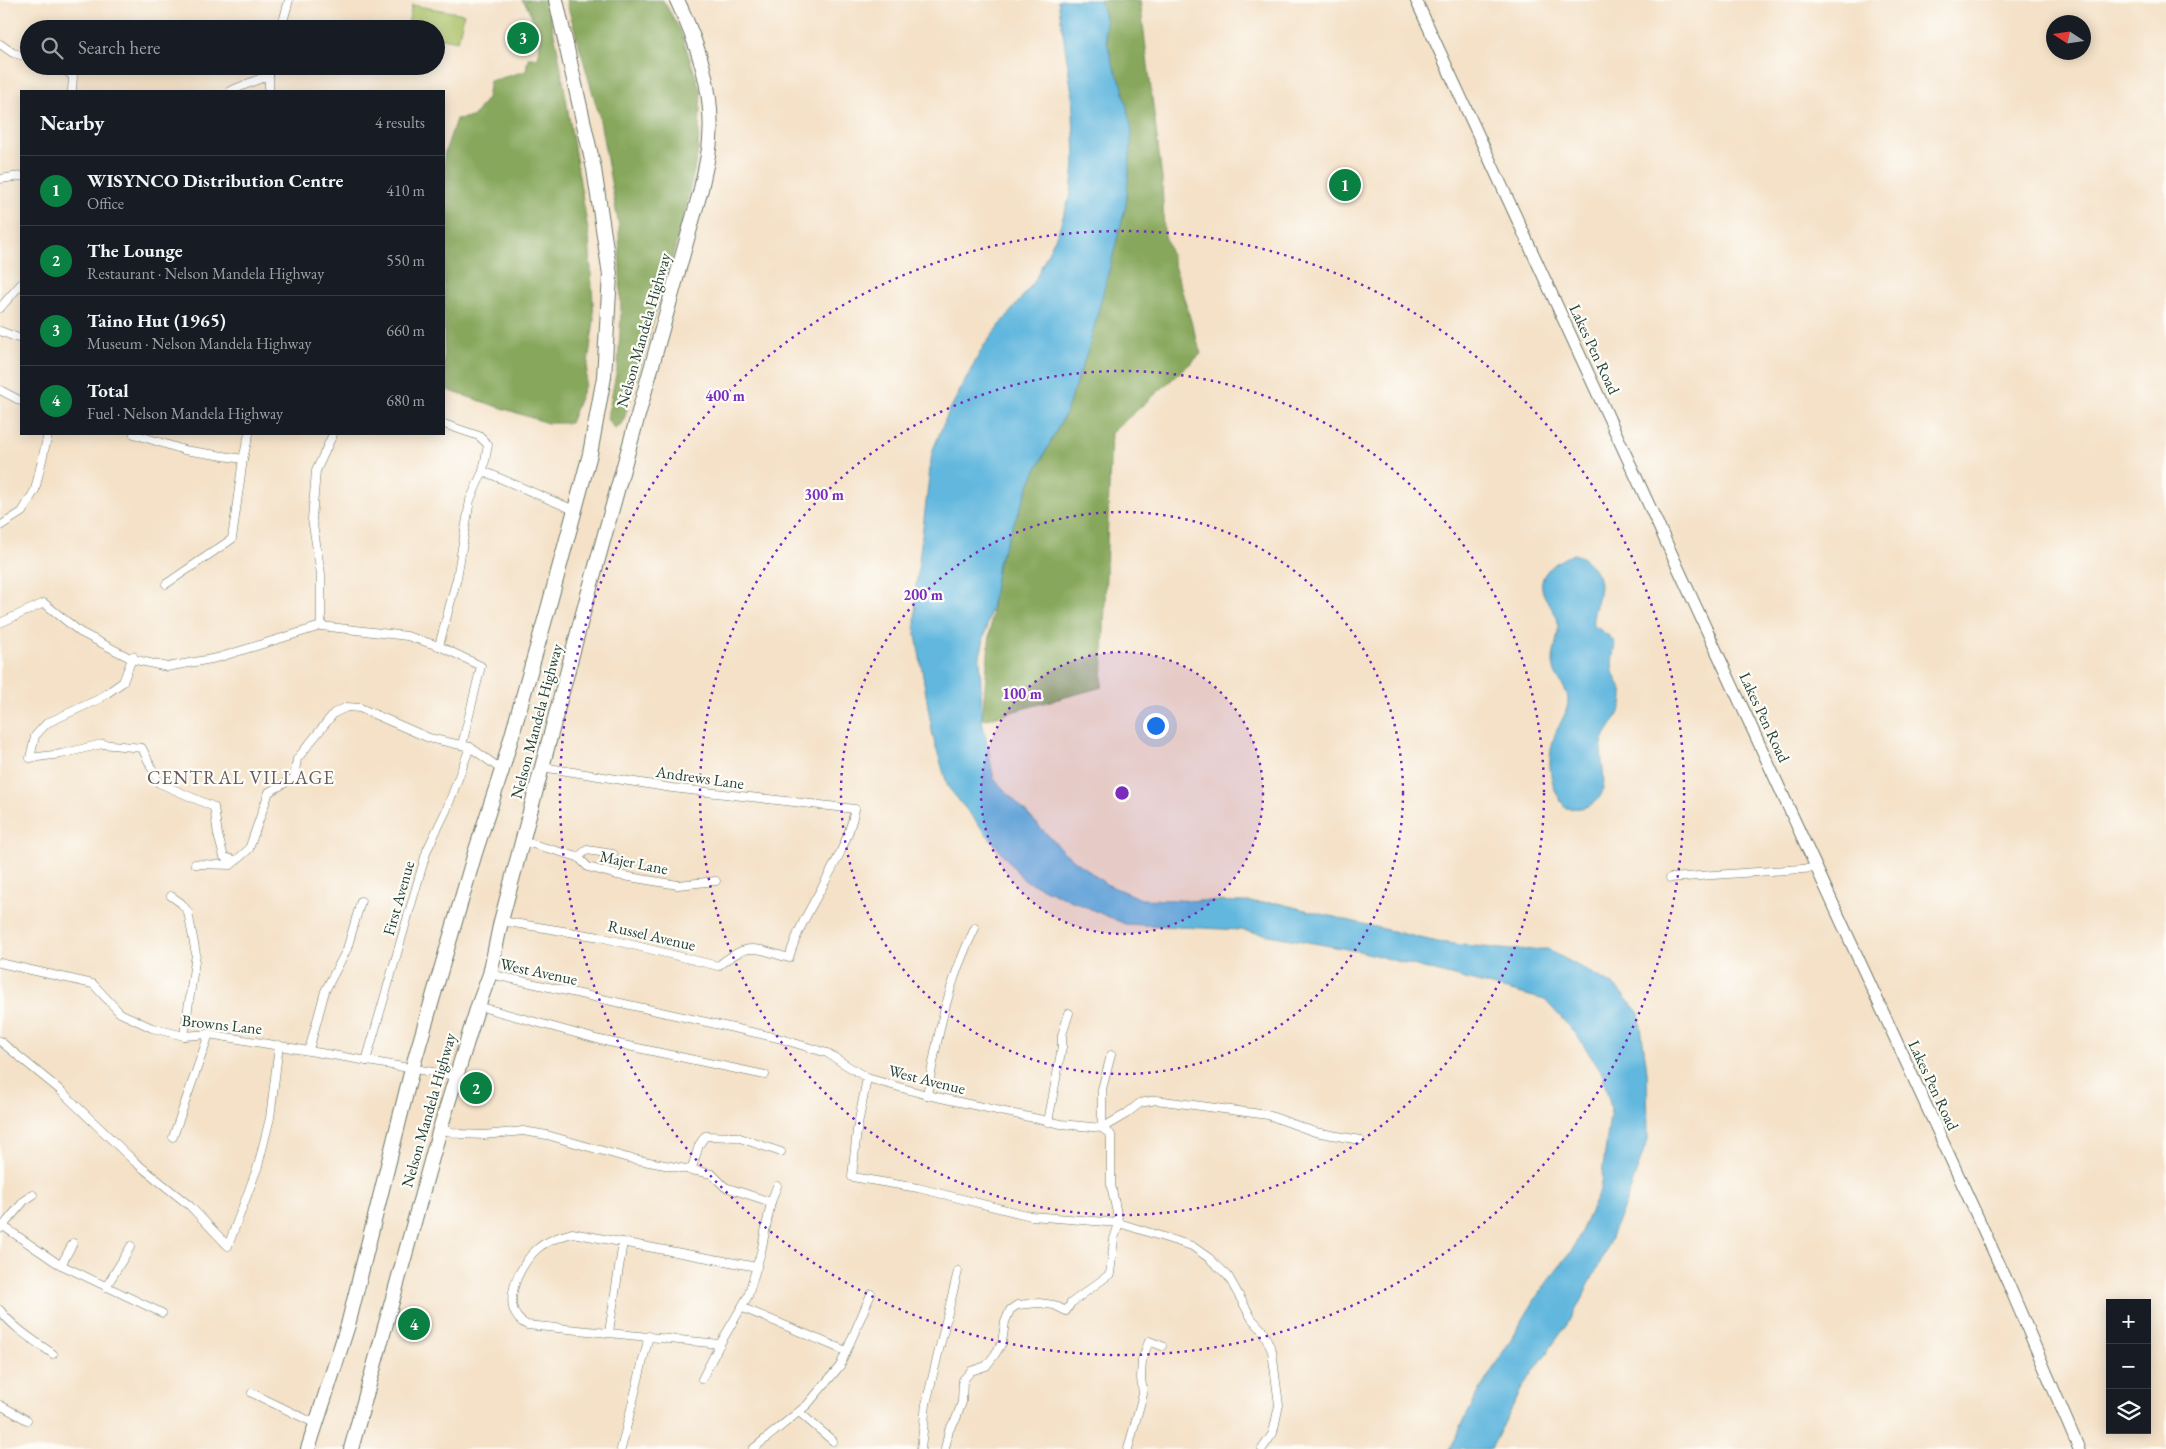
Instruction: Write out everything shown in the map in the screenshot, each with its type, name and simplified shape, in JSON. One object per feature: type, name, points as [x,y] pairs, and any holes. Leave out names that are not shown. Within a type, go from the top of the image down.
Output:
[{"type":"highway","name":"Nelson Mandela Highway","points":[[308,1449],[348,1325],[412,1069],[502,770],[570,516],[590,454],[604,377],[610,275],[594,169],[556,0]]},
{"type":"highway","name":"Nelson Mandela Highway","points":[[351,1449],[440,1129],[478,1006],[490,974],[501,921],[522,841],[701,189],[710,140],[710,106],[707,81],[701,55],[677,0]]},
{"type":"street","points":[[283,20],[288,0]]},
{"type":"street","name":"Lakes Pen Road","points":[[1416,0],[2008,1283],[2079,1449]]},
{"type":"street","points":[[0,44],[13,53],[20,55]]},
{"type":"street","points":[[72,75],[72,90]]},
{"type":"street","points":[[232,90],[269,75],[270,90]]},
{"type":"street","points":[[0,179],[20,176]]},
{"type":"street","points":[[0,308],[20,285]]},
{"type":"street","points":[[0,331],[20,339]]},
{"type":"street","points":[[0,390],[20,400]]},
{"type":"street","points":[[0,623],[44,603],[80,632],[133,657],[168,667],[217,658],[321,626],[407,636],[439,646],[457,578],[470,500],[483,471],[488,444],[479,436],[445,424]]},
{"type":"street","points":[[0,526],[22,512],[35,490],[48,435]]},
{"type":"street","points":[[137,435],[184,450],[243,459]]},
{"type":"street","points":[[166,584],[232,539],[243,459],[249,435]]},
{"type":"street","points":[[321,626],[321,574],[312,520],[316,471],[333,435]]},
{"type":"street","points":[[483,471],[570,516]]},
{"type":"street","name":"First Avenue","points":[[366,1061],[426,850],[446,810],[466,746],[481,666],[439,646]]},
{"type":"street","points":[[133,657],[123,682],[100,700],[47,723],[35,736],[30,758],[61,754],[102,744],[142,748],[158,783],[214,807],[218,835],[224,857],[235,860]]},
{"type":"street","points":[[195,864],[231,866],[235,860],[249,849],[269,792],[294,778],[297,759],[334,712],[347,707],[360,708],[429,738],[466,746],[502,770]]},
{"type":"street","name":"Andrews Lane","points":[[542,767],[672,788],[855,809],[843,851],[826,884],[796,933],[789,958]]},
{"type":"street","name":"Majer Lane","points":[[522,841],[578,857],[588,867],[633,878],[678,884],[716,881]]},
{"type":"street","points":[[578,857],[587,850],[613,854]]},
{"type":"street","points":[[1670,878],[1817,868]]},
{"type":"street","points":[[171,896],[181,903],[188,912],[196,954],[184,1036]]},
{"type":"street","points":[[309,1050],[325,991],[347,949],[361,901]]},
{"type":"street","name":"Russel Avenue","points":[[501,921],[600,937],[718,966],[736,951],[752,947],[789,958]]},
{"type":"street","points":[[927,1094],[943,1012],[961,957],[975,928]]},
{"type":"street","name":"Browns Lane","points":[[0,962],[94,984],[120,1013],[152,1028],[184,1036],[209,1034],[456,1076]]},
{"type":"street","name":"West Avenue","points":[[490,974],[778,1038],[826,1053],[867,1078],[927,1094],[1048,1122],[1102,1128]]},
{"type":"street","points":[[478,1006],[600,1040],[765,1076]]},
{"type":"street","points":[[1048,1122],[1062,1047],[1062,1035],[1069,1013]]},
{"type":"street","points":[[172,1136],[209,1034]]},
{"type":"street","points":[[0,1041],[60,1090],[135,1162],[190,1206],[228,1246],[258,1166],[270,1118],[279,1045]]},
{"type":"street","points":[[1102,1128],[1102,1089],[1111,1055]]},
{"type":"street","points":[[867,1078],[852,1177],[918,1188],[1031,1216],[1119,1223],[1192,1246],[1209,1258],[1228,1276],[1252,1319],[1263,1330],[1272,1350],[1279,1405],[1274,1433],[1262,1449]]},
{"type":"street","points":[[1102,1128],[1140,1103],[1156,1100],[1268,1115],[1316,1132],[1360,1140]]},
{"type":"street","points":[[945,1449],[949,1430],[956,1419],[962,1402],[964,1380],[971,1371],[986,1366],[994,1356],[1002,1343],[1005,1322],[1010,1310],[1017,1305],[1039,1303],[1054,1305],[1066,1310],[1070,1303],[1110,1274],[1114,1239],[1119,1223],[1111,1185],[1112,1135],[1102,1128]]},
{"type":"street","points":[[440,1129],[460,1134],[484,1135],[523,1131],[555,1137],[628,1158],[712,1174],[725,1187],[771,1202]]},
{"type":"street","points":[[691,1171],[699,1145],[705,1136],[737,1137],[781,1152]]},
{"type":"street","points":[[702,1379],[720,1344],[743,1308],[756,1267],[771,1202],[777,1186]]},
{"type":"street","points":[[33,1195],[24,1201],[1,1227],[61,1265],[162,1313]]},
{"type":"street","points":[[720,1344],[527,1325],[520,1322],[515,1315],[512,1303],[513,1289],[528,1260],[538,1249],[551,1240],[572,1233],[756,1267]]},
{"type":"street","points":[[610,1332],[623,1242]]},
{"type":"street","points":[[61,1265],[73,1243]]},
{"type":"street","points":[[106,1288],[131,1246]]},
{"type":"street","points":[[921,1449],[926,1404],[958,1271]]},
{"type":"street","points":[[753,1449],[799,1412],[840,1366],[871,1294]]},
{"type":"street","points":[[743,1308],[846,1351]]},
{"type":"street","points":[[0,1310],[17,1327],[53,1354]]},
{"type":"street","points":[[621,1449],[649,1336]]},
{"type":"street","points":[[1128,1449],[1144,1394],[1141,1378],[1142,1360],[1149,1341],[1162,1346]]},
{"type":"street","points":[[252,1393],[316,1424]]},
{"type":"street","points":[[0,1405],[27,1420]]},
{"type":"street","points":[[799,1412],[833,1441]]},
{"type":"green space","points":[[522,0],[547,0],[559,57],[589,236],[594,320],[585,385],[570,423],[547,423],[445,389],[445,152],[456,119],[473,117],[487,98],[490,81],[526,71],[528,58],[538,58],[541,38],[527,6]]},
{"type":"green space","points":[[566,0],[663,0],[680,30],[701,92],[698,152],[682,224],[623,423],[615,429],[607,419],[618,364],[621,315],[619,227],[599,115]]},
{"type":"green space","points":[[1100,0],[1140,0],[1162,178],[1164,232],[1201,354],[1111,433],[1102,687],[982,720],[998,563],[1033,476],[1066,412],[1089,347],[1126,205],[1122,84],[1112,63],[1105,32],[1106,21]]},
{"type":"green space","points":[[412,5],[464,14],[458,41],[445,39],[445,20],[409,20]]},
{"type":"water","points":[[1058,0],[1100,0],[1106,21],[1105,32],[1112,63],[1122,84],[1132,131],[1126,205],[1089,347],[1066,412],[1033,476],[998,563],[993,599],[980,656],[982,720],[994,779],[1065,853],[1106,884],[1141,899],[1277,903],[1437,942],[1511,950],[1547,949],[1615,986],[1639,1013],[1647,1071],[1648,1139],[1626,1202],[1599,1265],[1571,1319],[1523,1386],[1491,1449],[1449,1449],[1480,1390],[1539,1293],[1573,1249],[1600,1190],[1611,1108],[1602,1073],[1576,1034],[1545,1000],[1363,952],[1241,930],[1125,924],[1024,880],[948,787],[933,737],[915,628],[916,586],[932,452],[948,413],[983,347],[1034,282],[1058,232],[1071,193],[1075,156],[1072,93]]},
{"type":"water","points":[[1573,554],[1578,555],[1590,564],[1599,579],[1600,587],[1593,616],[1593,625],[1609,636],[1615,643],[1612,660],[1613,669],[1621,688],[1623,701],[1619,713],[1603,740],[1601,748],[1604,784],[1599,798],[1586,807],[1566,808],[1555,791],[1550,772],[1550,761],[1553,742],[1566,712],[1568,700],[1566,692],[1555,673],[1553,663],[1558,623],[1555,613],[1543,593],[1542,581],[1550,568]]},
{"type":"place","name":"Taino Hut (1965)","points":[[523,38]]},
{"type":"place","name":"WISYNCO Distribution Centre","points":[[1345,185]]},
{"type":"place","name":"The Lounge","points":[[476,1088]]},
{"type":"place","name":"Total","points":[[414,1324]]},
{"type":"district","name":"CENTRAL VILLAGE","points":[[241,777]]}]
